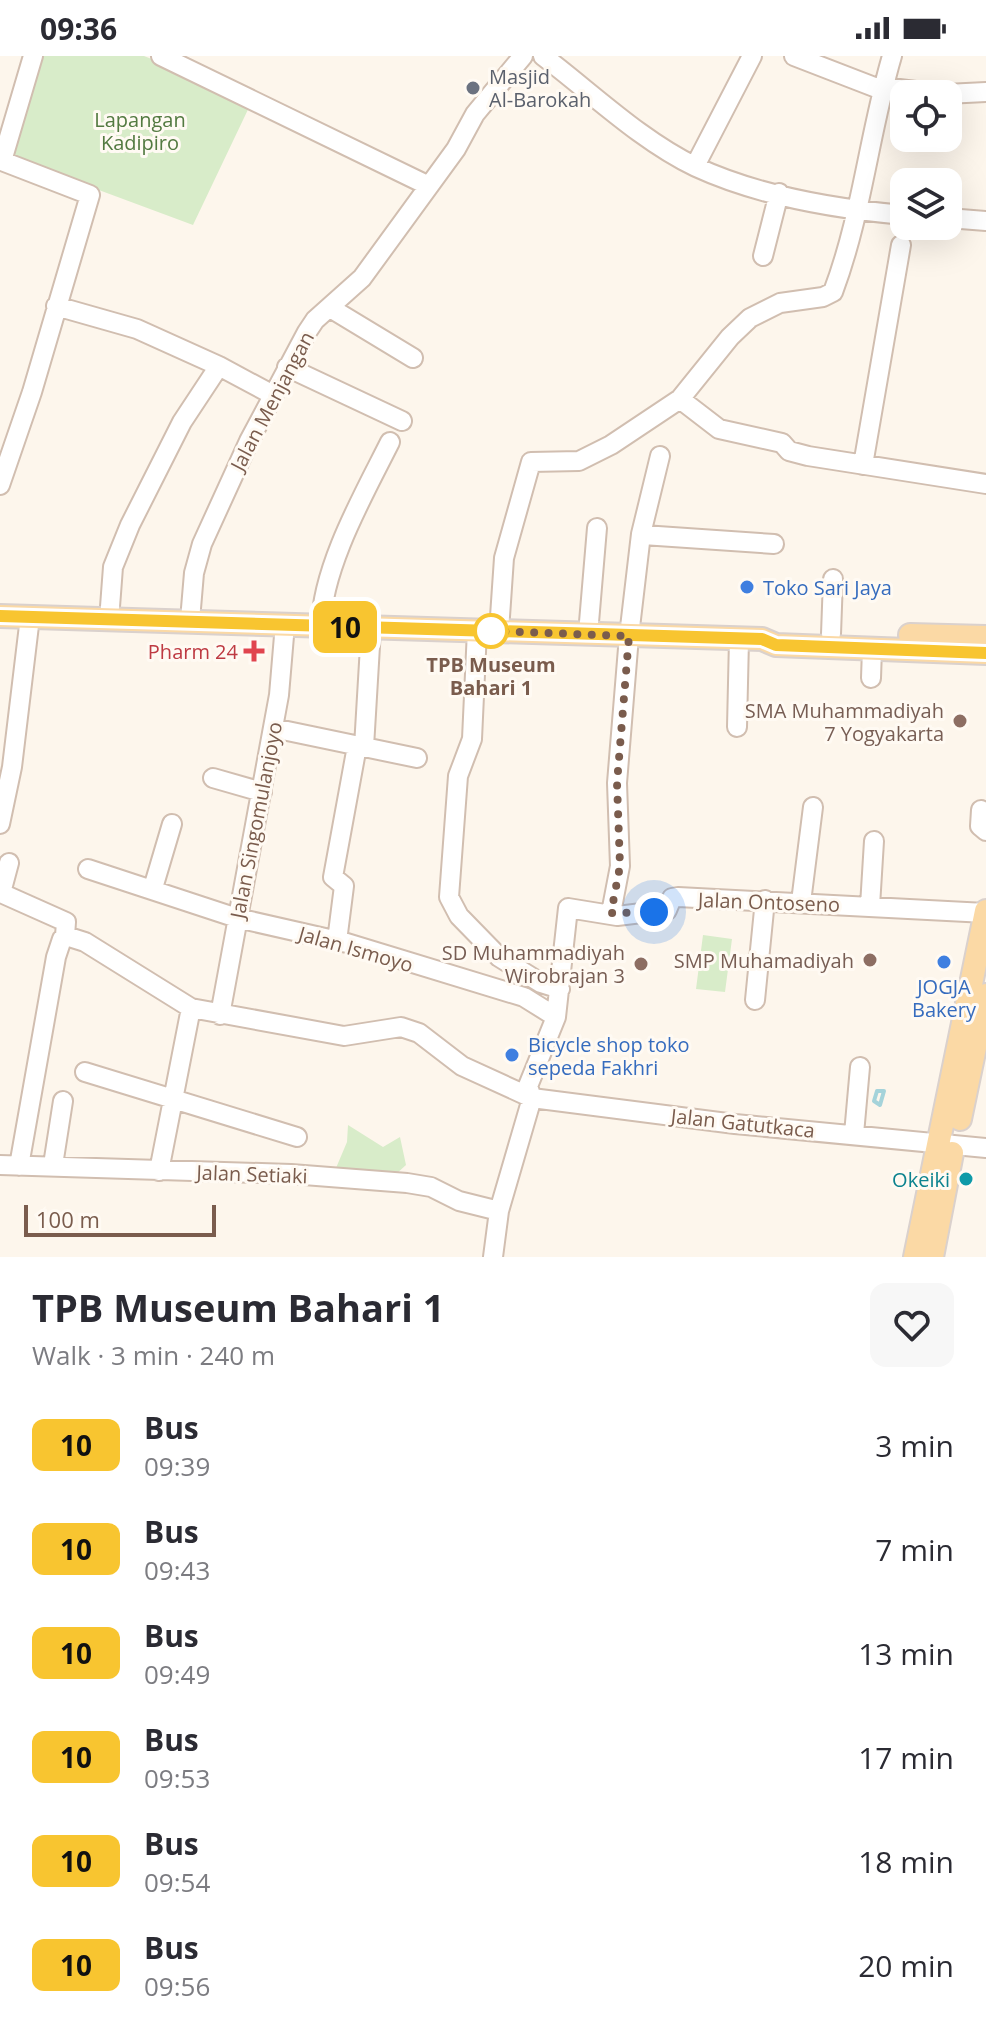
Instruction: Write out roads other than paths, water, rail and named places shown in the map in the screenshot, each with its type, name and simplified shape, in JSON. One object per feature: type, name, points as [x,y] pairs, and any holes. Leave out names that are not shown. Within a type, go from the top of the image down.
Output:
[{"type":"main road","points":[[0,616],[739,639],[762,639],[776,633],[986,637]]},
{"type":"main road","points":[[762,639],[776,645],[986,653]]},
{"type":"main road","points":[[932,1257],[947,1143],[986,913]]},
{"type":"main road","points":[[915,1257],[986,995]]},
{"type":"street","points":[[0,485],[32,392],[90,195],[2,161],[33,56]]},
{"type":"street","points":[[161,56],[429,186]]},
{"type":"street","name":"Jalan Menjangan","points":[[190,620],[194,573],[202,544],[287,367],[315,320],[332,309],[362,278],[429,186],[475,114],[523,56]]},
{"type":"street","points":[[543,56],[639,130],[695,166],[779,193],[859,212],[890,214]]},
{"type":"street","points":[[695,166],[752,56]]},
{"type":"street","points":[[794,56],[890,89]]},
{"type":"street","points":[[560,989],[541,983],[499,957],[459,916],[449,897],[458,776],[472,739],[488,630],[531,462],[585,459],[638,430],[680,399],[730,337],[750,318],[780,303],[831,294],[859,212],[882,88],[892,56]]},
{"type":"street","points":[[962,93],[986,92]]},
{"type":"street","points":[[763,256],[779,193]]},
{"type":"street","points":[[962,219],[986,221]]},
{"type":"street","points":[[863,465],[901,245]]},
{"type":"street","points":[[56,306],[137,329],[219,366],[273,395]]},
{"type":"street","points":[[332,309],[413,358]]},
{"type":"street","points":[[109,620],[113,567],[130,525],[182,422],[219,366]]},
{"type":"street","points":[[287,367],[402,421]]},
{"type":"street","points":[[680,399],[719,429],[782,443],[789,451],[986,484]]},
{"type":"street","points":[[321,626],[321,611],[349,528],[390,442]]},
{"type":"street","points":[[611,913],[620,866],[617,783],[629,636],[643,535],[660,456]]},
{"type":"street","points":[[588,634],[597,528]]},
{"type":"street","points":[[643,535],[774,544]]},
{"type":"street","points":[[831,634],[833,579]]},
{"type":"street","points":[[0,824],[12,767],[30,617]]},
{"type":"street","name":"Jalan Singomulanjoyo","points":[[220,1015],[273,728],[285,624]]},
{"type":"street","points":[[337,941],[344,886],[333,877],[360,747],[371,629]]},
{"type":"street","points":[[737,727],[739,639]]},
{"type":"street","points":[[871,678],[872,649]]},
{"type":"street","points":[[273,728],[417,758]]},
{"type":"street","points":[[213,778],[262,792]]},
{"type":"street","points":[[801,902],[813,807]]},
{"type":"street","points":[[981,810],[980,826],[986,831]]},
{"type":"street","points":[[153,888],[172,824]]},
{"type":"street","points":[[870,906],[874,841]]},
{"type":"street","points":[[0,894],[9,862]]},
{"type":"street","name":"Jalan Ismoyo","points":[[88,869],[237,918],[337,941],[524,997],[556,1017]]},
{"type":"street","name":"Jalan Gatutkaca","points":[[0,894],[67,927],[85,942],[191,1008],[344,1036],[401,1027],[419,1033],[462,1066],[532,1098],[986,1148]]},
{"type":"street","name":"Jalan Ontoseno","points":[[493,1257],[499,1211],[532,1098],[528,1086],[556,1017],[568,908],[632,915],[667,910],[672,898],[678,897],[986,913]]},
{"type":"street","points":[[755,1000],[765,900]]},
{"type":"street","points":[[10,1165],[56,957],[67,927]]},
{"type":"street","points":[[159,1171],[191,1008]]},
{"type":"street","points":[[854,1134],[860,1067]]},
{"type":"street","points":[[85,1072],[297,1137]]},
{"type":"street","points":[[53,1165],[63,1101]]},
{"type":"street","name":"Jalan Setiaki","points":[[10,1165],[291,1174],[407,1183],[431,1187],[459,1201],[499,1211]]},
{"type":"waterway","points":[[877,1091],[884,1091],[880,1105],[874,1101],[877,1091]]},
{"type":"place","name":"Masjid Al-Barokah","points":[[473,88]]},
{"type":"place","name":"Toko Sari Jaya","points":[[747,587]]},
{"type":"place","name":"TPB Museum Bahari 1","points":[[491,631]]},
{"type":"place","name":"Pharm 24","points":[[254,651]]},
{"type":"place","name":"SMA Muhammadiyah 7 Yogyakarta","points":[[960,721]]},
{"type":"place","name":"SMP Muhamadiyah","points":[[870,960]]},
{"type":"place","name":"JOGJA Bakery","points":[[944,962]]},
{"type":"place","name":"SD Muhammadiyah Wirobrajan 3","points":[[641,964]]},
{"type":"place","name":"Bicycle shop toko sepeda Fakhri","points":[[512,1055]]},
{"type":"place","name":"Okeiki","points":[[966,1179]]},
{"type":"park label","name":"Lapangan Kadipiro","points":[[140,130]]}]
